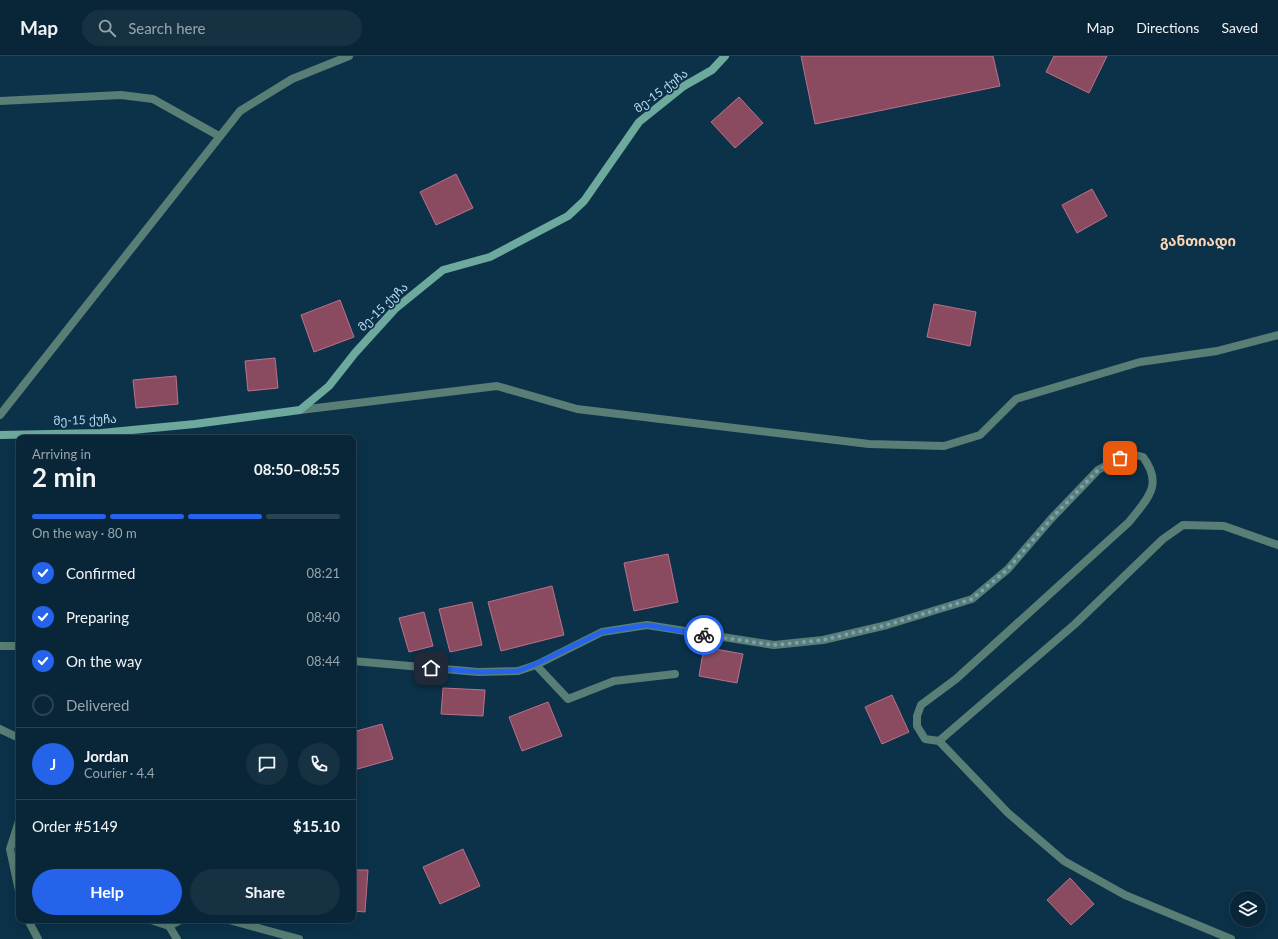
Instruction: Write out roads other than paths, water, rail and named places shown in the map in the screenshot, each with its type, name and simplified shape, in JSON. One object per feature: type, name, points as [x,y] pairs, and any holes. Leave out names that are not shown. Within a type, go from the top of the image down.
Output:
[{"type":"street","points":[[0,415],[240,111],[292,79],[349,56]]},
{"type":"street","name":"მე-15 ქუჩა","points":[[0,435],[101,433],[195,424],[300,410],[329,386],[355,353],[395,309],[443,270],[490,257],[568,216],[584,201],[639,122],[684,86],[712,70],[725,56]]},
{"type":"street","points":[[0,101],[121,95],[153,99],[219,136]]},
{"type":"street","points":[[300,410],[497,386],[577,409],[869,444],[944,446],[980,435],[1016,399],[1140,362],[1217,351],[1278,335]]},
{"type":"street","points":[[356,661],[478,672],[518,671],[536,664],[602,632],[647,625],[774,645],[823,640],[887,625],[972,599],[1008,569],[1051,519],[1098,470],[1120,458],[1132,454],[1143,457],[1153,473],[1153,488],[1146,501],[1129,522],[956,679],[921,705],[917,716],[917,726],[925,739],[939,741],[1008,813],[1064,860],[1125,894],[1231,939]]},
{"type":"street","points":[[939,741],[1075,624],[1163,539],[1183,525],[1224,526],[1278,545]]},
{"type":"street","points":[[0,646],[16,646]]},
{"type":"street","points":[[536,664],[568,699],[614,681],[675,674]]},
{"type":"street","points":[[0,729],[16,737]]},
{"type":"street","points":[[16,830],[10,849],[16,877]]},
{"type":"street","points":[[30,923],[38,939]]},
{"type":"street","points":[[160,923],[169,926],[177,939]]},
{"type":"street","points":[[169,926],[175,923]]},
{"type":"street","points":[[240,923],[299,939]]},
{"type":"district","name":"განთიადი","points":[[1198,241]]}]
